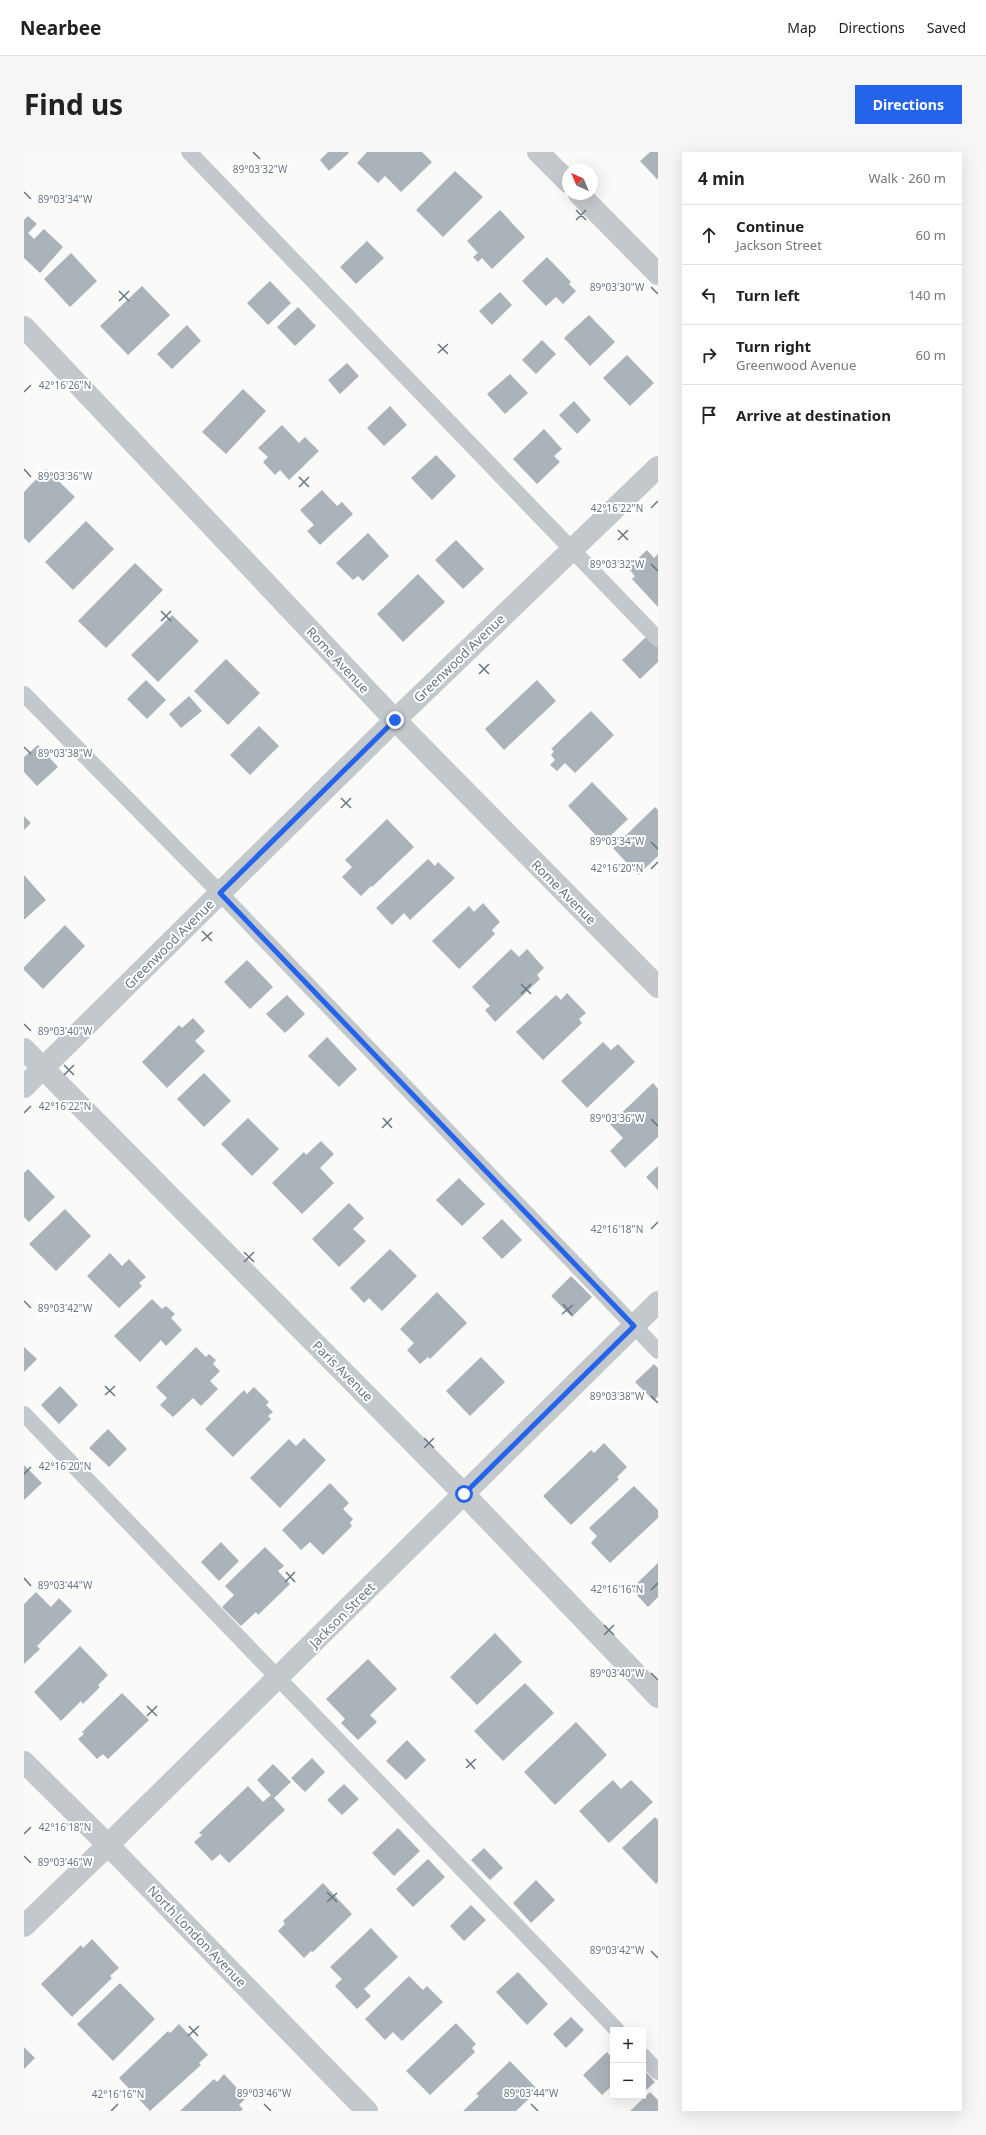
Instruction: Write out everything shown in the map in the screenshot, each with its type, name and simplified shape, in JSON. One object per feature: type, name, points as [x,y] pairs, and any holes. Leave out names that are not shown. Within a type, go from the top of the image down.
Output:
[{"type":"street","points":[[538,152],[562,176]]},
{"type":"street","points":[[585,200],[658,274]]},
{"type":"street","name":"Rome Avenue","points":[[24,327],[395,720],[658,987]]},
{"type":"street","name":"Greenwood Avenue","points":[[24,1087],[395,720],[658,467]]},
{"type":"street","name":"Paris Avenue","points":[[24,1049],[464,1494],[658,1697]]},
{"type":"street","name":"Jackson Street","points":[[24,1926],[277,1679],[658,1302]]},
{"type":"street","name":"North London Avenue","points":[[24,1762],[108,1845],[368,2111]]},
{"type":"lane","points":[[189,152],[658,639]]},
{"type":"lane","points":[[24,694],[220,893],[658,1350]]},
{"type":"lane","points":[[24,1414],[277,1679],[615,2027]]},
{"type":"lane","points":[[646,2059],[658,2072]]},
{"type":"building","points":[[328,152],[349,153],[329,171],[320,160]]},
{"type":"building","points":[[367,152],[422,152],[432,162],[401,192],[385,176],[378,183],[357,163]]},
{"type":"building","points":[[650,152],[658,152],[658,180],[640,161]]},
{"type":"building","points":[[455,171],[483,197],[443,237],[416,210]]},
{"type":"building","points":[[500,210],[525,237],[492,269],[482,258],[478,262],[473,257],[478,253],[467,241]]},
{"type":"building","points":[[28,216],[37,224],[28,233],[34,239],[44,229],[63,247],[40,273],[24,258],[24,220]]},
{"type":"building","points":[[367,241],[384,258],[356,284],[340,267]]},
{"type":"building","points":[[71,253],[97,281],[70,307],[44,279]]},
{"type":"building","points":[[547,257],[571,282],[569,284],[576,291],[563,304],[556,297],[546,306],[522,281]]},
{"type":"building","points":[[270,281],[291,303],[268,325],[247,303]]},
{"type":"building","points":[[142,286],[170,315],[128,355],[100,326]]},
{"type":"building","points":[[500,292],[512,305],[492,325],[479,311]]},
{"type":"building","points":[[298,307],[316,326],[295,346],[277,327]]},
{"type":"building","points":[[589,315],[615,342],[590,366],[564,338]]},
{"type":"building","points":[[187,325],[201,341],[172,369],[157,354]]},
{"type":"building","points":[[542,340],[556,354],[536,374],[522,360]]},
{"type":"building","points":[[627,355],[654,383],[630,406],[603,378]]},
{"type":"building","points":[[347,363],[359,376],[340,394],[328,380]]},
{"type":"building","points":[[510,374],[528,393],[505,414],[487,394]]},
{"type":"building","points":[[243,389],[266,411],[226,454],[202,432]]},
{"type":"building","points":[[574,401],[591,420],[577,434],[559,415]]},
{"type":"building","points":[[390,406],[407,425],[384,446],[367,428]]},
{"type":"building","points":[[282,425],[299,443],[305,437],[319,451],[289,480],[280,470],[275,475],[263,462],[268,457],[258,448]]},
{"type":"building","points":[[544,429],[562,449],[554,456],[560,462],[537,484],[513,459]]},
{"type":"building","points":[[436,455],[456,476],[432,500],[411,478]]},
{"type":"building","points":[[46,469],[75,497],[29,543],[24,538],[24,492]]},
{"type":"building","points":[[322,490],[337,506],[342,502],[353,514],[320,545],[307,531],[314,525],[300,510]]},
{"type":"building","points":[[86,521],[114,549],[73,590],[45,562]]},
{"type":"building","points":[[368,533],[389,556],[363,581],[358,576],[353,580],[336,563]]},
{"type":"building","points":[[456,540],[484,569],[463,589],[435,560]]},
{"type":"building","points":[[647,550],[654,558],[658,554],[658,607],[632,579],[635,576],[628,568]]},
{"type":"building","points":[[135,563],[163,590],[106,648],[78,621]]},
{"type":"building","points":[[418,574],[445,602],[403,642],[377,614]]},
{"type":"building","points":[[172,615],[199,641],[158,682],[131,655]]},
{"type":"building","points":[[647,636],[658,647],[658,662],[640,679],[622,660]]},
{"type":"building","points":[[226,659],[260,693],[228,725],[194,691]]},
{"type":"building","points":[[146,680],[166,700],[147,719],[127,699]]},
{"type":"building","points":[[537,680],[556,701],[504,750],[485,729]]},
{"type":"building","points":[[189,696],[202,711],[181,728],[169,714]]},
{"type":"building","points":[[591,711],[614,735],[575,773],[565,763],[557,771],[550,765],[555,760],[551,755],[554,751],[551,749]]},
{"type":"building","points":[[259,726],[279,746],[250,775],[230,755]]},
{"type":"building","points":[[38,745],[58,767],[37,786],[24,772],[24,757]]},
{"type":"building","points":[[592,782],[628,819],[603,843],[568,806]]},
{"type":"building","points":[[655,807],[658,810],[658,856],[638,875],[613,848]]},
{"type":"building","points":[[24,816],[31,823],[24,830]]},
{"type":"building","points":[[387,819],[414,847],[361,896],[342,877],[352,867],[345,860]]},
{"type":"building","points":[[428,859],[435,866],[438,862],[455,878],[410,920],[404,913],[392,925],[376,908]]},
{"type":"building","points":[[24,875],[46,900],[25,919],[24,919]]},
{"type":"building","points":[[483,903],[500,922],[492,930],[495,934],[459,969],[432,941],[469,906],[474,912]]},
{"type":"building","points":[[65,925],[85,946],[43,989],[24,970],[24,967]]},
{"type":"building","points":[[511,949],[519,957],[527,949],[544,968],[537,975],[540,979],[495,1022],[485,1010],[490,1006],[472,987]]},
{"type":"building","points":[[247,960],[273,987],[250,1009],[224,982]]},
{"type":"building","points":[[567,993],[586,1013],[579,1019],[582,1023],[543,1060],[516,1032],[556,995],[561,1000]]},
{"type":"building","points":[[287,995],[305,1014],[285,1033],[266,1014]]},
{"type":"building","points":[[193,1018],[205,1031],[195,1041],[205,1051],[167,1088],[142,1062],[179,1025],[182,1028]]},
{"type":"building","points":[[327,1037],[357,1069],[339,1087],[308,1056]]},
{"type":"building","points":[[603,1042],[611,1050],[618,1044],[635,1062],[587,1108],[561,1081]]},
{"type":"building","points":[[204,1073],[231,1101],[204,1127],[177,1099]]},
{"type":"building","points":[[653,1083],[658,1089],[658,1137],[625,1168],[610,1151],[623,1138],[610,1124]]},
{"type":"building","points":[[248,1118],[279,1149],[252,1176],[221,1144]]},
{"type":"building","points":[[321,1141],[334,1154],[320,1168],[334,1183],[302,1214],[272,1183],[304,1152],[306,1155]]},
{"type":"building","points":[[658,1166],[658,1190],[646,1177]]},
{"type":"building","points":[[28,1169],[55,1197],[29,1222],[24,1217],[24,1173]]},
{"type":"building","points":[[459,1178],[485,1204],[462,1226],[436,1200]]},
{"type":"building","points":[[349,1203],[364,1218],[353,1229],[366,1241],[339,1267],[312,1239]]},
{"type":"building","points":[[65,1209],[91,1236],[56,1271],[29,1244]]},
{"type":"building","points":[[502,1219],[522,1240],[502,1259],[482,1238]]},
{"type":"building","points":[[390,1249],[417,1276],[382,1311],[369,1298],[364,1303],[350,1288]]},
{"type":"building","points":[[110,1253],[122,1266],[129,1259],[146,1277],[139,1283],[142,1286],[119,1308],[87,1276]]},
{"type":"building","points":[[571,1276],[592,1297],[572,1317],[551,1296]]},
{"type":"building","points":[[437,1292],[467,1323],[430,1359],[428,1357],[420,1364],[407,1350],[414,1343],[400,1329]]},
{"type":"building","points":[[152,1299],[162,1309],[166,1306],[175,1314],[171,1318],[182,1330],[166,1346],[161,1340],[140,1362],[114,1336]]},
{"type":"building","points":[[24,1347],[37,1359],[24,1372]]},
{"type":"building","points":[[196,1347],[206,1357],[209,1354],[216,1360],[213,1364],[220,1371],[210,1381],[218,1389],[201,1406],[193,1398],[173,1417],[160,1405],[167,1398],[156,1387]]},
{"type":"building","points":[[481,1357],[505,1382],[470,1416],[446,1391]]},
{"type":"building","points":[[654,1364],[658,1368],[658,1396],[654,1401],[635,1382]]},
{"type":"building","points":[[60,1386],[78,1405],[59,1424],[41,1405]]},
{"type":"building","points":[[254,1387],[269,1402],[266,1405],[273,1412],[268,1416],[271,1419],[233,1457],[205,1429],[244,1390],[247,1394]]},
{"type":"building","points":[[108,1429],[127,1449],[109,1467],[89,1448]]},
{"type":"building","points":[[304,1438],[326,1460],[280,1508],[250,1478],[289,1439],[296,1446]]},
{"type":"building","points":[[604,1443],[627,1467],[617,1477],[619,1479],[571,1525],[543,1496],[591,1450],[594,1453]]},
{"type":"building","points":[[24,1465],[42,1483],[24,1500]]},
{"type":"building","points":[[330,1483],[349,1503],[343,1509],[353,1519],[350,1523],[352,1526],[323,1555],[310,1542],[301,1550],[282,1530]]},
{"type":"building","points":[[634,1486],[658,1510],[658,1518],[610,1563],[591,1543],[597,1536],[589,1528]]},
{"type":"building","points":[[221,1542],[239,1561],[219,1581],[201,1562]]},
{"type":"building","points":[[265,1547],[284,1566],[278,1571],[290,1584],[258,1615],[256,1612],[241,1626],[222,1607],[234,1595],[225,1586]]},
{"type":"building","points":[[658,1563],[658,1597],[648,1607],[631,1589]]},
{"type":"building","points":[[36,1592],[51,1607],[59,1598],[72,1611],[37,1646],[40,1649],[24,1664],[24,1604]]},
{"type":"building","points":[[495,1633],[522,1662],[477,1705],[450,1677]]},
{"type":"building","points":[[80,1646],[108,1675],[98,1685],[100,1687],[83,1704],[81,1701],[61,1721],[34,1692]]},
{"type":"building","points":[[368,1659],[397,1689],[370,1715],[377,1722],[358,1740],[341,1723],[345,1719],[326,1699]]},
{"type":"building","points":[[525,1683],[554,1713],[503,1761],[474,1731]]},
{"type":"building","points":[[122,1693],[149,1720],[108,1759],[103,1754],[97,1759],[78,1739],[84,1734],[82,1732]]},
{"type":"building","points":[[576,1722],[607,1755],[555,1805],[524,1772]]},
{"type":"building","points":[[407,1740],[426,1760],[406,1780],[386,1761]]},
{"type":"building","points":[[312,1758],[325,1772],[305,1792],[291,1778]]},
{"type":"building","points":[[273,1764],[291,1782],[274,1798],[285,1810],[229,1863],[220,1854],[212,1861],[194,1842],[202,1835],[199,1833],[248,1786],[263,1802],[271,1795],[257,1780]]},
{"type":"building","points":[[613,1780],[621,1789],[631,1780],[653,1802],[609,1843],[579,1811]]},
{"type":"building","points":[[344,1784],[359,1799],[342,1815],[327,1800]]},
{"type":"building","points":[[655,1817],[658,1820],[658,1882],[656,1884],[622,1848]]},
{"type":"building","points":[[398,1828],[420,1851],[394,1876],[372,1853]]},
{"type":"building","points":[[484,1848],[503,1868],[490,1880],[471,1860]]},
{"type":"building","points":[[428,1859],[445,1877],[413,1907],[396,1889]]},
{"type":"building","points":[[536,1880],[555,1900],[531,1923],[513,1903]]},
{"type":"building","points":[[323,1883],[352,1914],[313,1952],[311,1951],[304,1958],[278,1931],[285,1924],[283,1921]]},
{"type":"building","points":[[471,1905],[486,1920],[464,1941],[450,1926]]},
{"type":"building","points":[[371,1928],[398,1957],[364,1989],[371,1996],[357,2009],[335,1986],[342,1979],[330,1967]]},
{"type":"building","points":[[92,1939],[119,1968],[110,1976],[112,1978],[72,2017],[41,1984],[81,1945],[83,1948]]},
{"type":"building","points":[[518,1972],[548,2004],[527,2025],[496,1992]]},
{"type":"building","points":[[409,1976],[423,1990],[427,1986],[443,2002],[402,2041],[393,2032],[385,2040],[365,2019]]},
{"type":"building","points":[[120,1983],[155,2019],[113,2061],[77,2024]]},
{"type":"building","points":[[571,2017],[584,2030],[566,2048],[553,2034]]},
{"type":"building","points":[[456,2023],[476,2044],[472,2048],[475,2052],[430,2095],[406,2071]]},
{"type":"building","points":[[179,2024],[208,2055],[199,2063],[201,2065],[150,2111],[119,2078],[168,2031],[170,2033]]},
{"type":"building","points":[[24,2047],[35,2058],[24,2069]]},
{"type":"building","points":[[607,2052],[610,2056],[610,2088],[602,2095],[583,2075]]},
{"type":"building","points":[[510,2061],[538,2090],[516,2111],[463,2111],[479,2096],[476,2094]]},
{"type":"building","points":[[646,2072],[655,2082],[646,2090]]},
{"type":"building","points":[[224,2074],[246,2098],[239,2105],[243,2109],[241,2111],[180,2111],[214,2079],[217,2082]]},
{"type":"building","points":[[650,2092],[658,2100],[658,2111],[630,2111],[643,2099],[646,2099],[646,2096]]},
{"type":"route","points":[[395,720],[220,893],[634,1326],[464,1494]]}]
